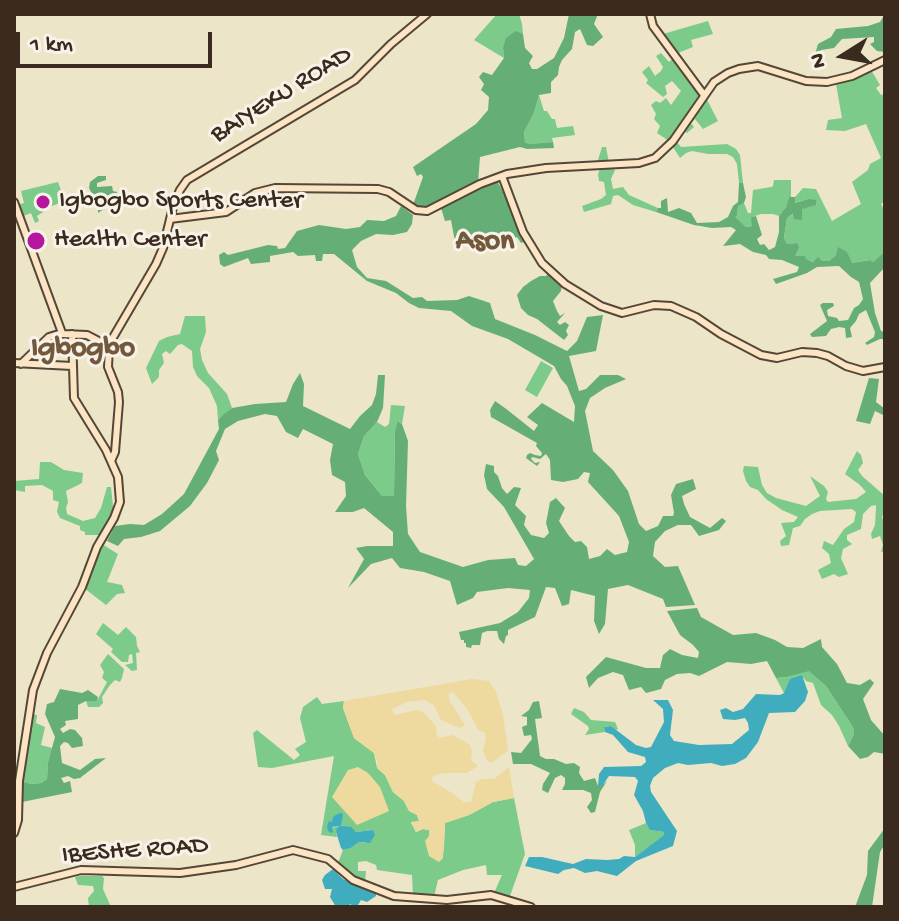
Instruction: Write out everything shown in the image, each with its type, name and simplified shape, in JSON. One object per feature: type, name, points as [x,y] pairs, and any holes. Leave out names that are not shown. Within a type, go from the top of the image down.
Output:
[{"type":"main road","name":"BAIYEKU ROAD","points":[[72,334],[87,335],[108,346],[156,264],[180,190],[187,180],[355,80],[427,14]]},
{"type":"main road","points":[[650,14],[653,26],[704,95]]},
{"type":"main road","points":[[170,219],[226,212],[255,193],[275,188],[383,190],[421,211],[434,209],[473,187],[546,168],[648,161],[661,154],[673,141],[704,95],[720,78],[748,67],[767,68],[806,81],[827,82],[852,76],[885,60]]},
{"type":"main road","points":[[502,179],[527,241],[546,267],[565,284],[609,310],[627,313],[654,305],[671,306],[764,356],[774,358],[802,352],[817,353],[863,371],[885,367]]},
{"type":"main road","points":[[14,202],[61,334],[71,347]]},
{"type":"main road","points":[[14,831],[17,783],[32,686],[120,502],[118,477],[111,461],[74,398],[72,334],[49,337],[18,364]]},
{"type":"main road","points":[[109,347],[108,367],[119,402],[115,452],[111,461]]},
{"type":"main road","points":[[18,364],[72,366]]},
{"type":"main road","points":[[14,738],[24,740]]},
{"type":"main road","name":"IBESHE ROAD","points":[[14,888],[83,872],[180,874],[229,869],[295,853],[325,860],[355,883],[394,898],[442,902],[491,897],[528,907]]},
{"type":"green space","points":[[497,14],[519,14],[522,24],[523,34],[516,32],[503,48],[504,58],[474,40]]},
{"type":"green space","points":[[569,14],[598,14],[594,24],[603,37],[593,46],[587,45],[580,29],[575,32],[572,49],[562,60],[558,75],[551,82],[551,93],[539,95],[524,132],[525,142],[553,142],[554,148],[520,147],[480,157],[478,183],[430,210],[414,208],[423,177],[421,174],[417,176],[413,167],[476,124],[488,110],[489,97],[481,90],[484,84],[479,77],[483,72],[492,75],[504,58],[506,38],[516,31],[523,34],[525,48],[533,56],[529,63],[532,69],[537,69],[554,58],[564,38]]},
{"type":"green space","points":[[885,14],[885,52],[877,51],[870,44],[874,42],[874,37],[842,39],[834,48],[821,50],[818,59],[814,58],[818,44],[831,37],[836,29],[868,26],[880,22]]},
{"type":"green space","points":[[708,21],[713,34],[691,40],[693,47],[678,53],[663,34]]},
{"type":"green space","points":[[661,53],[669,62],[675,57],[702,90],[718,121],[703,129],[695,119],[691,123],[694,127],[687,133],[682,130],[676,141],[681,147],[727,144],[736,149],[740,155],[743,183],[739,183],[733,157],[692,151],[680,158],[669,141],[657,133],[660,126],[654,119],[656,114],[651,105],[666,98],[671,105],[681,91],[672,81],[665,86],[667,94],[663,97],[646,83],[648,80],[642,72],[649,66],[655,76],[661,71],[663,67],[656,56]]},
{"type":"green space","points":[[871,70],[880,85],[876,88],[881,95],[885,94],[885,201],[881,204],[885,211],[885,251],[873,262],[852,263],[836,255],[829,261],[814,262],[794,256],[797,243],[787,244],[784,238],[787,218],[802,209],[808,199],[794,203],[795,197],[803,188],[816,189],[832,221],[861,204],[852,182],[881,158],[866,124],[845,131],[826,130],[828,120],[842,118],[836,84]]},
{"type":"green space","points":[[539,95],[544,111],[555,119],[557,128],[573,126],[575,135],[552,138],[553,142],[525,142],[524,132]]},
{"type":"green space","points":[[602,147],[606,147],[610,168],[615,170],[611,179],[613,189],[623,187],[629,195],[658,208],[656,212],[633,205],[618,195],[613,196],[611,204],[584,212],[582,206],[606,195],[604,182],[599,181],[598,174]]},
{"type":"green space","points":[[98,176],[106,176],[106,180],[97,183],[97,187],[112,186],[118,197],[116,203],[98,213],[89,188],[90,182]]},
{"type":"green space","points":[[496,179],[526,241],[521,243],[517,237],[475,252],[471,245],[456,247],[451,220],[445,221],[441,208]]},
{"type":"green space","points":[[774,180],[791,180],[791,197],[786,207],[779,216],[761,214],[752,217],[752,226],[746,227],[734,217],[738,205],[744,203],[748,213],[751,213],[753,190],[771,187]]},
{"type":"green space","name":"Igbogbo Sports Center","points":[[58,182],[65,201],[37,216],[39,221],[35,223],[31,213],[21,217],[17,205],[24,203],[21,191]]},
{"type":"green space","points":[[739,183],[743,183],[746,197],[744,203],[738,206],[735,217],[746,227],[752,226],[751,217],[756,216],[762,235],[757,239],[769,250],[775,247],[779,216],[789,197],[795,197],[795,203],[808,199],[816,200],[816,205],[802,209],[802,220],[794,219],[793,214],[787,218],[784,238],[787,244],[797,243],[799,247],[795,256],[805,256],[813,262],[818,257],[829,261],[836,255],[838,247],[847,252],[852,263],[873,262],[885,251],[885,267],[870,283],[875,313],[881,331],[885,332],[885,339],[865,343],[874,337],[875,332],[866,310],[859,314],[850,328],[852,337],[846,338],[845,328],[839,327],[831,329],[826,336],[812,337],[810,334],[827,321],[820,305],[823,303],[833,303],[834,306],[827,310],[828,316],[839,321],[848,320],[863,299],[859,282],[839,266],[817,267],[776,284],[773,279],[797,272],[799,267],[769,259],[740,244],[723,246],[736,230],[731,227],[694,225],[656,212],[661,208],[661,201],[667,198],[668,212],[679,208],[691,213],[697,223],[719,222],[728,217],[738,202]]},
{"type":"green space","points":[[401,206],[413,215],[407,232],[376,234],[361,241],[352,250],[357,267],[367,278],[386,281],[413,298],[422,297],[427,301],[457,300],[469,296],[490,303],[495,319],[567,351],[577,341],[587,317],[603,315],[596,351],[569,356],[579,391],[586,389],[600,375],[618,375],[626,379],[590,398],[585,411],[593,451],[613,470],[628,491],[639,524],[646,531],[658,526],[663,516],[673,516],[671,495],[676,484],[693,479],[696,489],[682,496],[690,517],[710,528],[722,518],[726,521],[719,530],[699,536],[691,525],[678,525],[665,531],[655,542],[653,556],[665,567],[678,566],[695,605],[666,607],[663,599],[628,585],[608,589],[605,624],[599,634],[594,621],[595,596],[571,590],[569,604],[562,606],[555,588],[546,587],[535,617],[508,630],[504,644],[497,631],[487,631],[482,633],[480,645],[466,647],[459,632],[500,623],[518,612],[529,598],[530,590],[508,588],[477,592],[473,598],[457,605],[450,581],[400,568],[392,558],[371,564],[348,588],[364,559],[356,548],[393,546],[393,532],[364,508],[353,512],[335,512],[346,496],[345,482],[332,475],[330,460],[333,444],[303,429],[298,438],[286,432],[277,416],[265,414],[238,421],[225,429],[216,451],[219,460],[207,483],[190,506],[160,531],[124,539],[118,546],[107,541],[115,526],[144,525],[184,494],[219,429],[218,420],[224,414],[232,408],[286,402],[300,373],[304,384],[303,406],[350,429],[372,405],[378,375],[385,375],[383,408],[377,422],[364,436],[358,454],[365,475],[382,496],[394,496],[395,431],[398,421],[402,424],[408,441],[408,534],[420,552],[463,567],[488,560],[515,558],[518,565],[526,566],[534,559],[504,507],[487,489],[484,475],[486,464],[494,466],[494,472],[507,494],[514,487],[521,488],[515,505],[526,516],[524,525],[531,535],[544,538],[549,533],[546,523],[550,502],[556,498],[565,508],[559,521],[575,542],[581,541],[587,547],[589,559],[600,556],[607,549],[615,555],[627,552],[629,542],[619,516],[588,482],[590,473],[584,472],[578,479],[563,482],[551,480],[550,460],[546,454],[540,459],[532,457],[535,463],[540,462],[537,466],[526,458],[530,453],[541,456],[537,443],[491,417],[490,410],[495,401],[534,431],[538,425],[527,417],[542,403],[574,422],[575,406],[554,366],[508,339],[472,326],[451,311],[419,308],[409,303],[396,293],[367,281],[334,254],[323,254],[322,261],[316,261],[315,255],[298,256],[293,252],[270,256],[270,262],[251,264],[248,258],[224,267],[220,264],[219,255],[224,252],[228,255],[268,245],[285,248],[297,231],[319,225],[346,229],[360,227],[367,220],[384,221],[396,216]]},
{"type":"green space","points":[[549,272],[562,283],[561,291],[553,301],[560,316],[565,313],[557,322],[569,325],[564,340],[528,315],[521,308],[517,295],[531,281]]},
{"type":"green space","points":[[185,316],[205,316],[206,332],[200,349],[202,360],[208,373],[227,394],[232,408],[218,420],[217,406],[209,388],[193,367],[192,351],[182,344],[170,354],[166,351],[162,354],[164,363],[159,377],[152,384],[146,368],[159,341],[180,334]]},
{"type":"green space","points":[[541,361],[553,368],[537,397],[525,390]]},
{"type":"green space","points":[[869,378],[879,379],[876,402],[885,409],[885,416],[875,411],[870,424],[856,421]]},
{"type":"green space","points":[[391,405],[405,406],[402,424],[399,421],[395,431],[394,496],[382,496],[365,475],[358,454],[364,436],[377,422],[385,427],[389,424]]},
{"type":"green space","points":[[857,451],[863,463],[858,470],[885,496],[885,514],[882,516],[885,551],[881,552],[883,545],[880,536],[872,539],[876,505],[871,506],[863,514],[861,529],[847,535],[847,540],[852,544],[843,549],[841,558],[848,574],[839,577],[834,574],[822,579],[818,570],[831,563],[829,554],[822,548],[824,541],[833,545],[844,529],[854,522],[856,512],[852,509],[812,514],[800,526],[793,528],[789,545],[781,546],[780,541],[786,536],[781,523],[794,522],[798,517],[782,510],[750,487],[744,466],[758,467],[767,493],[806,506],[820,496],[810,476],[824,486],[828,492],[828,502],[856,499],[866,492],[845,474]]},
{"type":"green space","points":[[40,462],[51,462],[64,470],[83,473],[82,483],[66,491],[66,508],[67,514],[83,521],[95,518],[107,487],[111,487],[114,516],[99,535],[85,535],[80,526],[60,518],[57,512],[59,502],[53,500],[53,491],[42,485],[25,486],[25,492],[14,490],[14,481],[39,479]]},
{"type":"green space","points":[[102,544],[118,554],[107,582],[122,585],[125,593],[117,594],[106,605],[84,588]]},
{"type":"green space","points":[[697,608],[701,617],[733,635],[756,633],[787,647],[803,648],[821,639],[822,647],[837,664],[847,683],[860,685],[870,679],[874,683],[863,699],[871,720],[885,736],[885,754],[874,752],[860,759],[848,746],[854,729],[826,686],[809,671],[776,678],[767,661],[751,664],[727,662],[699,676],[677,674],[665,680],[661,689],[646,693],[641,687],[629,690],[623,675],[613,672],[598,678],[589,688],[586,677],[606,657],[646,668],[660,668],[663,655],[670,649],[698,658],[699,652],[680,635],[667,611]]},
{"type":"green space","points":[[103,623],[118,635],[126,627],[136,637],[140,652],[136,653],[137,670],[132,671],[125,665],[133,663],[132,654],[128,662],[122,662],[96,634]]},
{"type":"green space","points":[[108,654],[124,669],[122,678],[120,682],[115,680],[110,685],[99,707],[88,707],[86,701],[97,701],[107,682],[102,678],[104,672],[100,665]]},
{"type":"green space","points":[[809,670],[826,686],[854,729],[848,746],[832,715],[821,705],[813,683],[802,676],[784,693],[776,678]]},
{"type":"green space","points":[[60,689],[82,693],[88,690],[98,697],[97,701],[78,705],[78,719],[65,721],[66,725],[60,729],[63,733],[75,730],[82,738],[83,746],[72,748],[64,742],[60,746],[62,763],[80,770],[95,759],[106,758],[80,778],[61,778],[64,783],[70,781],[72,792],[22,802],[21,781],[31,784],[47,779],[55,737],[45,714],[47,704],[54,702]]},
{"type":"green space","points":[[317,697],[322,704],[344,701],[343,708],[354,738],[374,753],[377,768],[385,775],[393,792],[404,801],[409,811],[417,815],[419,821],[411,822],[416,832],[429,830],[441,861],[445,823],[493,802],[514,798],[525,854],[510,896],[494,893],[502,875],[487,875],[486,865],[438,880],[434,897],[413,895],[412,875],[377,870],[376,865],[358,862],[358,871],[366,871],[365,881],[350,874],[338,863],[343,850],[359,842],[366,843],[373,830],[356,832],[342,827],[342,817],[334,821],[331,828],[340,826],[337,837],[321,835],[334,756],[272,768],[258,767],[253,733],[257,730],[294,760],[300,755],[295,749],[306,742],[300,718],[303,707]]},
{"type":"green space","points":[[539,701],[542,718],[535,719],[540,756],[566,764],[574,763],[580,767],[579,773],[584,781],[595,778],[601,786],[607,781],[600,792],[595,812],[591,813],[587,807],[592,800],[591,793],[562,790],[565,778],[561,775],[555,778],[548,793],[542,790],[550,773],[531,764],[513,764],[511,752],[521,753],[532,739],[531,735],[524,736],[522,727],[527,725],[527,717],[521,716],[533,702]]},
{"type":"green space","points":[[574,708],[584,712],[591,720],[615,722],[618,729],[604,727],[605,732],[585,735],[588,726],[571,714]]},
{"type":"green space","points":[[31,714],[37,715],[36,723],[45,727],[41,745],[52,748],[47,779],[31,784],[21,781]]},
{"type":"green space","points":[[646,823],[651,830],[664,832],[663,837],[635,857],[635,845],[629,830]]},
{"type":"green space","points":[[885,828],[885,844],[880,852],[872,907],[855,907],[867,875],[868,851]]},
{"type":"green space","points":[[102,876],[103,889],[111,907],[89,907],[88,898],[94,891],[93,886],[78,885],[75,877]]},
{"type":"sand","points":[[472,679],[489,681],[503,715],[508,751],[491,763],[483,751],[484,732],[479,731],[453,692],[449,694],[449,700],[465,725],[460,728],[441,720],[434,705],[424,700],[407,702],[392,709],[394,715],[418,710],[423,712],[436,726],[436,734],[440,738],[453,735],[470,745],[471,760],[478,766],[467,773],[433,776],[432,781],[464,802],[471,802],[476,782],[494,779],[509,767],[514,798],[493,802],[445,823],[443,858],[439,862],[429,856],[425,841],[429,830],[416,832],[411,823],[419,821],[417,815],[409,811],[404,801],[393,792],[385,775],[377,768],[374,753],[354,738],[343,708],[344,701]]},
{"type":"sand","points":[[358,767],[380,787],[389,811],[357,825],[332,797],[348,770]]},
{"type":"water","points":[[802,675],[808,692],[805,701],[795,712],[769,713],[758,742],[746,758],[722,766],[678,763],[665,768],[653,778],[651,792],[677,831],[673,846],[636,861],[617,876],[597,871],[585,873],[574,868],[558,874],[525,866],[529,857],[573,864],[586,859],[635,857],[663,836],[664,832],[650,830],[646,823],[634,795],[638,781],[635,777],[609,776],[602,786],[598,786],[599,774],[604,767],[641,766],[646,762],[645,757],[628,752],[613,735],[605,732],[604,727],[611,726],[636,745],[651,747],[664,722],[663,709],[653,700],[668,700],[673,710],[670,735],[674,741],[699,745],[732,744],[749,730],[748,723],[745,718],[723,719],[720,710],[726,708],[733,712],[743,709],[756,694],[780,695],[790,679]]},
{"type":"water","points":[[340,813],[343,814],[341,826],[351,827],[356,832],[373,830],[375,835],[370,843],[359,842],[351,848],[341,848],[336,832],[340,826],[332,827],[331,833],[327,826]]},
{"type":"water","points":[[333,869],[343,879],[376,896],[367,902],[361,900],[355,907],[350,904],[348,907],[336,907],[330,897],[332,889],[325,889],[322,880]]},
{"type":"place","name":"Igbogbo Sports Center","points":[[43,202]]},
{"type":"place","name":"Health Center","points":[[36,241]]},
{"type":"district","name":"Ason","points":[[485,243]]},
{"type":"district","name":"Igbogbo","points":[[83,350]]}]
